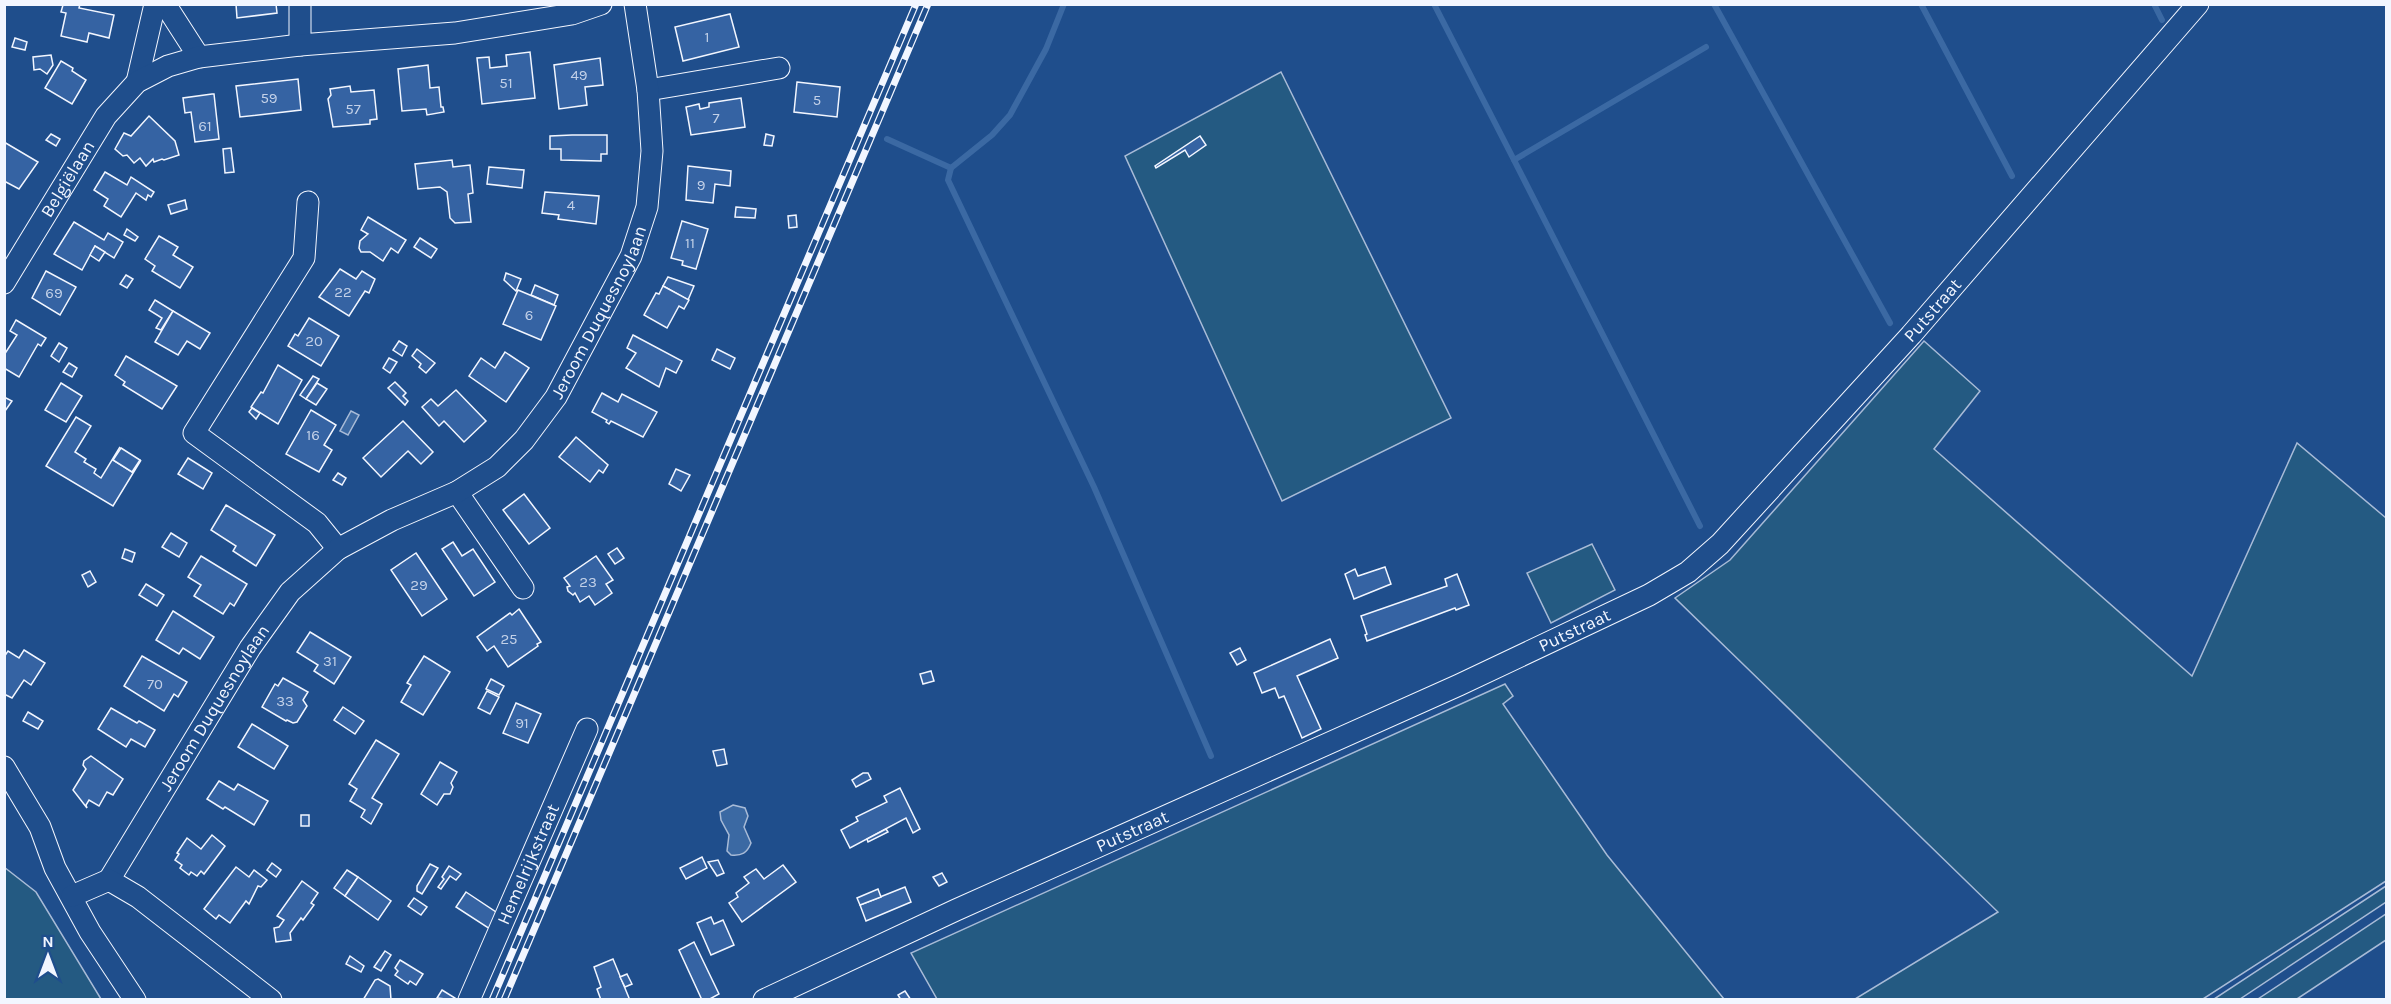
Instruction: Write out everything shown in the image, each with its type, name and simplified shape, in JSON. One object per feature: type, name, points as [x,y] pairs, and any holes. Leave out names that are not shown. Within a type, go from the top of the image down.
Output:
[{"type":"street","name":"Belgiëlaan","points":[[137,82],[155,4]]},
{"type":"street","points":[[165,4],[199,57]]},
{"type":"street","points":[[300,4],[300,45]]},
{"type":"street","name":"Belgiëlaan","points":[[4,283],[106,116],[137,82],[168,66],[199,57],[300,45],[455,33],[533,13],[572,14],[601,4]]},
{"type":"street","name":"Jeroom Duquesnoylaan","points":[[109,880],[250,648],[290,592],[338,549],[392,520],[457,492],[497,467],[524,440],[556,397],[631,256],[647,207],[652,151],[648,90],[635,4]]},
{"type":"street","name":"Putstraat","points":[[764,999],[956,910],[1459,685],[1649,595],[1688,572],[1720,544],[1911,334],[2198,4]]},
{"type":"street","points":[[648,90],[779,69]]},
{"type":"street","points":[[308,201],[304,258],[194,433],[317,523],[338,549]]},
{"type":"street","points":[[457,492],[523,588]]},
{"type":"street","name":"Hemelrijkstraat","points":[[469,999],[587,729]]},
{"type":"street","points":[[4,767],[40,827],[56,868],[90,932],[135,999]]},
{"type":"street","points":[[72,896],[109,880],[138,897],[271,999]]},
{"type":"shaded area","points":[[1281,72],[1451,418],[1282,501],[1125,156]]},
{"type":"shaded area","points":[[1924,341],[1980,391],[1934,449],[2192,676],[2297,443],[2386,518],[2386,881],[2203,999],[1855,999],[1998,912],[1675,598],[1730,560]]},
{"type":"shaded area","points":[[351,411],[359,415],[348,435],[340,431]]},
{"type":"shaded area","points":[[1592,544],[1615,590],[1551,623],[1527,573]]},
{"type":"shaded area","points":[[1505,684],[1513,696],[1503,704],[1607,855],[1724,999],[937,999],[911,953]]},
{"type":"shaded area","points":[[733,805],[745,808],[748,816],[744,827],[751,843],[744,853],[738,855],[731,855],[727,851],[729,835],[721,820],[720,812]]},
{"type":"shaded area","points":[[4,867],[36,892],[101,999],[5,999]]},
{"type":"shaded area","points":[[2386,886],[2386,902],[2240,999],[2214,999]]},
{"type":"shaded area","points":[[2386,914],[2386,940],[2297,999],[2258,999]]},
{"type":"building","points":[[60,4],[80,4],[79,8],[114,15],[109,38],[89,33],[87,42],[61,36],[66,13],[61,12],[63,5]]},
{"type":"building","points":[[236,4],[276,4],[277,13],[237,18]]},
{"type":"building","points":[[730,14],[739,47],[683,61],[675,27]]},
{"type":"building","points":[[15,38],[27,42],[25,50],[12,47]]},
{"type":"building","points":[[530,52],[535,98],[482,104],[477,58],[489,57],[490,68],[507,66],[506,55]]},
{"type":"building","points":[[51,55],[53,65],[47,74],[40,69],[34,70],[33,57]]},
{"type":"building","points":[[600,58],[603,85],[585,87],[587,105],[559,109],[554,65]]},
{"type":"building","points":[[61,61],[86,80],[72,104],[45,88]]},
{"type":"building","points":[[428,65],[430,88],[439,87],[441,107],[444,112],[427,115],[426,109],[402,111],[398,69]]},
{"type":"building","points":[[298,79],[301,110],[240,117],[236,86]]},
{"type":"building","points":[[797,82],[840,87],[837,117],[794,112]]},
{"type":"building","points":[[350,86],[351,92],[374,90],[377,119],[370,120],[370,124],[333,127],[328,99],[331,95],[330,89]]},
{"type":"building","points":[[214,94],[219,139],[195,142],[191,112],[185,113],[183,98]]},
{"type":"building","points":[[741,98],[745,127],[691,135],[686,107],[699,104],[700,109],[709,107],[709,103]]},
{"type":"building","points":[[149,116],[175,141],[179,155],[154,162],[153,159],[146,166],[140,158],[134,163],[127,155],[123,156],[115,149],[124,133],[131,136]]},
{"type":"building","points":[[51,134],[60,139],[56,146],[46,140]]},
{"type":"building","points":[[766,134],[774,136],[772,146],[764,145]]},
{"type":"building","points":[[607,135],[607,154],[601,154],[601,161],[561,160],[561,149],[550,149],[550,136]]},
{"type":"building","points":[[1200,136],[1206,145],[1189,157],[1185,150],[1156,168],[1155,166]]},
{"type":"building","points":[[4,142],[38,162],[19,189],[4,181]]},
{"type":"building","points":[[231,148],[234,172],[225,173],[223,149]]},
{"type":"building","points":[[452,160],[453,167],[470,165],[473,193],[468,194],[471,222],[455,223],[450,218],[447,192],[440,187],[418,189],[415,164]]},
{"type":"building","points":[[688,166],[731,171],[730,186],[715,184],[713,203],[686,200]]},
{"type":"building","points":[[489,167],[524,170],[522,188],[487,184]]},
{"type":"building","points":[[105,172],[127,185],[131,177],[154,192],[151,197],[148,195],[146,200],[136,193],[121,217],[104,206],[108,199],[94,190]]},
{"type":"building","points":[[545,192],[599,196],[596,224],[558,219],[559,215],[542,213]]},
{"type":"building","points":[[185,200],[187,209],[171,214],[168,205]]},
{"type":"building","points":[[736,207],[756,209],[755,218],[735,217]]},
{"type":"building","points":[[796,215],[797,227],[789,228],[788,216]]},
{"type":"building","points":[[368,217],[406,240],[398,253],[391,248],[383,261],[370,252],[361,252],[360,241],[368,234],[361,230]]},
{"type":"building","points":[[682,221],[708,229],[696,269],[682,265],[683,261],[671,258]]},
{"type":"building","points":[[74,222],[104,240],[108,233],[123,242],[114,258],[95,246],[82,270],[54,254]]},
{"type":"building","points":[[127,229],[138,237],[135,241],[124,235]]},
{"type":"building","points":[[159,236],[178,247],[173,255],[193,267],[180,288],[152,271],[155,266],[145,259]]},
{"type":"building","points":[[420,238],[437,249],[431,258],[414,247]]},
{"type":"building","points":[[95,246],[105,252],[99,261],[90,255]]},
{"type":"building","points":[[340,269],[356,279],[362,271],[375,279],[369,293],[365,291],[349,316],[319,297]]},
{"type":"building","points":[[46,271],[76,287],[60,315],[32,298]]},
{"type":"building","points":[[506,273],[521,279],[516,291],[504,280]]},
{"type":"building","points":[[126,275],[133,279],[127,288],[120,284]]},
{"type":"building","points":[[668,277],[694,286],[688,300],[663,286]]},
{"type":"building","points":[[535,285],[558,295],[554,305],[531,295]]},
{"type":"building","points":[[663,286],[689,300],[684,309],[679,306],[667,328],[644,315],[656,293],[659,294]]},
{"type":"building","points":[[518,290],[556,306],[541,340],[503,324]]},
{"type":"building","points":[[155,300],[173,311],[161,330],[156,328],[162,318],[149,310]]},
{"type":"building","points":[[173,311],[210,333],[200,349],[187,341],[178,355],[155,342]]},
{"type":"building","points":[[309,318],[339,336],[321,366],[288,346],[295,334],[298,336]]},
{"type":"building","points":[[16,320],[46,338],[41,346],[38,344],[19,377],[4,368],[4,355],[17,335],[10,331]]},
{"type":"building","points":[[633,335],[682,361],[676,373],[666,368],[659,387],[626,368],[636,353],[627,348]]},
{"type":"building","points":[[399,341],[407,346],[402,356],[393,350]]},
{"type":"building","points":[[59,343],[67,348],[59,362],[51,356]]},
{"type":"building","points":[[417,349],[435,363],[426,373],[419,367],[421,364],[412,356]]},
{"type":"building","points":[[717,349],[735,358],[730,369],[712,360]]},
{"type":"building","points":[[505,352],[529,368],[506,402],[469,376],[481,358],[495,368]]},
{"type":"building","points":[[126,356],[177,386],[162,409],[123,385],[125,382],[115,375]]},
{"type":"building","points":[[389,358],[397,362],[390,373],[383,368]]},
{"type":"building","points":[[69,363],[77,368],[72,377],[63,372]]},
{"type":"building","points":[[278,365],[302,380],[278,424],[251,407],[261,392],[263,393]]},
{"type":"building","points":[[313,376],[319,379],[306,399],[300,395]]},
{"type":"building","points":[[395,382],[406,393],[403,396],[408,401],[405,405],[388,388]]},
{"type":"building","points":[[61,383],[82,396],[66,422],[45,410]]},
{"type":"building","points":[[317,383],[327,389],[316,405],[306,399]]},
{"type":"building","points":[[456,390],[486,421],[464,442],[444,421],[439,426],[422,407],[431,399],[438,406]]},
{"type":"building","points":[[602,393],[618,402],[622,394],[657,412],[643,437],[611,421],[609,424],[607,420],[592,412]]},
{"type":"building","points":[[4,397],[12,401],[5,411],[4,410]]},
{"type":"building","points":[[252,408],[260,413],[256,419],[249,412]]},
{"type":"building","points":[[311,410],[336,425],[324,445],[332,450],[319,472],[286,454]]},
{"type":"building","points":[[76,417],[91,426],[75,452],[86,459],[84,462],[96,469],[94,473],[101,478],[120,447],[113,460],[132,472],[141,460],[113,506],[46,466]]},
{"type":"building","points":[[403,421],[433,452],[421,464],[408,451],[381,477],[363,458]]},
{"type":"building","points":[[576,437],[608,465],[603,473],[599,470],[590,482],[559,457]]},
{"type":"building","points":[[121,448],[140,460],[132,472],[113,460]]},
{"type":"building","points":[[188,458],[212,473],[203,489],[178,474]]},
{"type":"building","points":[[676,469],[690,475],[681,491],[669,484]]},
{"type":"building","points":[[338,473],[346,478],[342,485],[333,480]]},
{"type":"building","points":[[524,494],[550,528],[529,544],[503,510]]},
{"type":"building","points":[[226,505],[275,535],[256,566],[233,551],[236,546],[211,530]]},
{"type":"building","points":[[171,533],[187,543],[179,557],[162,547]]},
{"type":"building","points":[[453,542],[462,556],[473,549],[495,582],[474,596],[442,549]]},
{"type":"building","points":[[617,548],[624,558],[615,564],[608,554]]},
{"type":"building","points":[[125,549],[135,553],[132,562],[122,558]]},
{"type":"building","points":[[416,553],[447,599],[422,616],[391,570]]},
{"type":"building","points":[[201,556],[247,584],[234,606],[230,603],[223,614],[194,596],[201,585],[188,577]]},
{"type":"building","points":[[596,556],[613,580],[606,584],[612,593],[595,605],[589,596],[580,602],[575,593],[573,595],[568,591],[567,587],[570,586],[564,578]]},
{"type":"building","points":[[1385,567],[1391,584],[1354,599],[1345,574],[1355,569],[1358,576]]},
{"type":"building","points":[[90,571],[96,582],[88,587],[82,575]]},
{"type":"building","points":[[1457,574],[1469,605],[1456,610],[1455,608],[1367,641],[1361,616],[1447,586],[1445,579]]},
{"type":"building","points":[[146,584],[164,595],[157,606],[139,595]]},
{"type":"building","points":[[519,609],[541,642],[508,667],[494,646],[487,651],[477,637]]},
{"type":"building","points":[[173,611],[214,637],[200,659],[183,648],[179,654],[156,640]]},
{"type":"building","points":[[310,632],[351,657],[334,684],[314,671],[318,665],[297,652]]},
{"type":"building","points":[[1330,639],[1338,658],[1297,676],[1321,729],[1302,738],[1284,696],[1279,698],[1275,688],[1262,693],[1254,673]]},
{"type":"building","points":[[1240,648],[1246,660],[1237,665],[1230,653]]},
{"type":"building","points":[[24,650],[45,663],[31,685],[24,680],[12,698],[4,694],[4,657],[8,651],[19,658]]},
{"type":"building","points":[[142,656],[187,682],[178,697],[174,694],[164,711],[124,686]]},
{"type":"building","points":[[424,656],[450,672],[423,715],[401,702],[411,685],[407,683]]},
{"type":"building","points":[[931,671],[934,681],[923,684],[920,674]]},
{"type":"building","points":[[283,678],[308,692],[303,700],[307,706],[297,722],[286,721],[262,707],[275,684],[278,686]]},
{"type":"building","points":[[491,679],[504,686],[499,695],[486,689]]},
{"type":"building","points":[[487,691],[499,697],[490,714],[478,708]]},
{"type":"building","points":[[516,703],[541,714],[528,743],[503,733]]},
{"type":"building","points":[[343,707],[364,721],[355,734],[334,720]]},
{"type":"building","points":[[111,708],[155,730],[145,747],[131,739],[126,747],[98,729]]},
{"type":"building","points":[[28,712],[43,721],[38,729],[23,721]]},
{"type":"building","points":[[252,724],[288,746],[274,769],[238,747]]},
{"type":"building","points":[[376,740],[399,754],[372,798],[382,804],[371,824],[361,817],[365,810],[350,801],[357,789],[349,784]]},
{"type":"building","points":[[724,749],[727,764],[717,766],[713,751]]},
{"type":"building","points":[[91,756],[123,779],[113,795],[107,792],[99,806],[89,800],[87,808],[73,790],[86,769],[83,765],[84,761]]},
{"type":"building","points":[[440,762],[457,772],[451,783],[453,787],[450,794],[444,794],[437,805],[421,794]]},
{"type":"building","points":[[863,773],[868,773],[871,779],[856,787],[852,780]]},
{"type":"building","points":[[219,781],[234,790],[238,784],[268,801],[254,825],[207,799]]},
{"type":"building","points":[[900,788],[920,829],[913,833],[906,818],[850,848],[841,830],[858,821],[856,817],[887,802],[884,796]]},
{"type":"building","points":[[301,815],[309,815],[309,826],[301,826]]},
{"type":"building","points":[[886,829],[888,832],[868,842],[867,839]]},
{"type":"building","points":[[212,835],[225,846],[204,874],[201,871],[197,876],[191,872],[189,875],[180,868],[182,865],[175,860],[179,854],[177,853],[187,838],[201,849]]},
{"type":"building","points":[[702,857],[707,868],[686,879],[680,868]]},
{"type":"building","points":[[718,860],[724,873],[717,876],[708,862]]},
{"type":"building","points":[[272,863],[281,870],[276,877],[267,870]]},
{"type":"building","points":[[430,864],[438,868],[422,894],[417,891],[417,886]]},
{"type":"building","points":[[783,865],[796,882],[742,922],[729,903],[738,897],[736,893],[749,883],[744,877],[756,869],[764,879]]},
{"type":"building","points":[[449,866],[461,874],[456,880],[450,876],[441,889],[438,887]]},
{"type":"building","points":[[236,867],[249,877],[254,870],[267,880],[261,887],[258,886],[249,904],[246,901],[230,923],[219,915],[216,919],[204,909]]},
{"type":"building","points":[[347,870],[358,877],[345,896],[334,888]]},
{"type":"building","points":[[942,873],[947,882],[939,886],[933,877]]},
{"type":"building","points":[[358,877],[391,901],[378,920],[345,896]]},
{"type":"building","points":[[302,881],[318,893],[311,903],[314,905],[290,933],[291,940],[276,942],[274,928],[279,927],[284,920],[277,916]]},
{"type":"building","points":[[905,887],[911,902],[866,921],[860,905]]},
{"type":"building","points":[[878,889],[881,897],[860,905],[857,898]]},
{"type":"building","points":[[466,892],[502,916],[493,931],[456,907]]},
{"type":"building","points":[[414,898],[427,907],[421,915],[408,906]]},
{"type":"building","points":[[711,917],[714,924],[723,920],[734,945],[711,955],[697,923]]},
{"type":"building","points":[[694,942],[719,994],[708,1000],[702,1000],[679,950]]},
{"type":"building","points":[[385,951],[391,955],[381,971],[374,967]]},
{"type":"building","points":[[350,956],[364,966],[361,972],[346,964]]},
{"type":"building","points":[[613,959],[629,998],[626,1000],[601,1000],[597,989],[601,987],[594,967]]},
{"type":"building","points":[[400,960],[423,974],[416,985],[410,981],[408,984],[395,975],[398,971],[395,968]]},
{"type":"building","points":[[627,974],[632,984],[625,987],[620,977]]},
{"type":"building","points":[[378,979],[390,986],[391,1000],[363,1000],[375,980]]},
{"type":"building","points":[[442,990],[455,998],[454,1000],[437,998]]},
{"type":"building","points":[[905,991],[911,1000],[901,1000],[898,995]]},
{"type":"waterway","points":[[887,139],[951,168],[992,135],[1010,115],[1046,49],[1064,4]]},
{"type":"waterway","points":[[1434,4],[1514,160],[1706,47]]},
{"type":"waterway","points":[[1714,4],[1890,323]]},
{"type":"waterway","points":[[1921,4],[2012,176]]},
{"type":"waterway","points":[[2154,4],[2162,20]]},
{"type":"waterway","points":[[1514,160],[1700,526]]},
{"type":"waterway","points":[[951,168],[948,180],[1094,487],[1211,756]]},
{"type":"railway","points":[[492,1000],[916,4]]},
{"type":"railway","points":[[504,1000],[928,4]]}]
